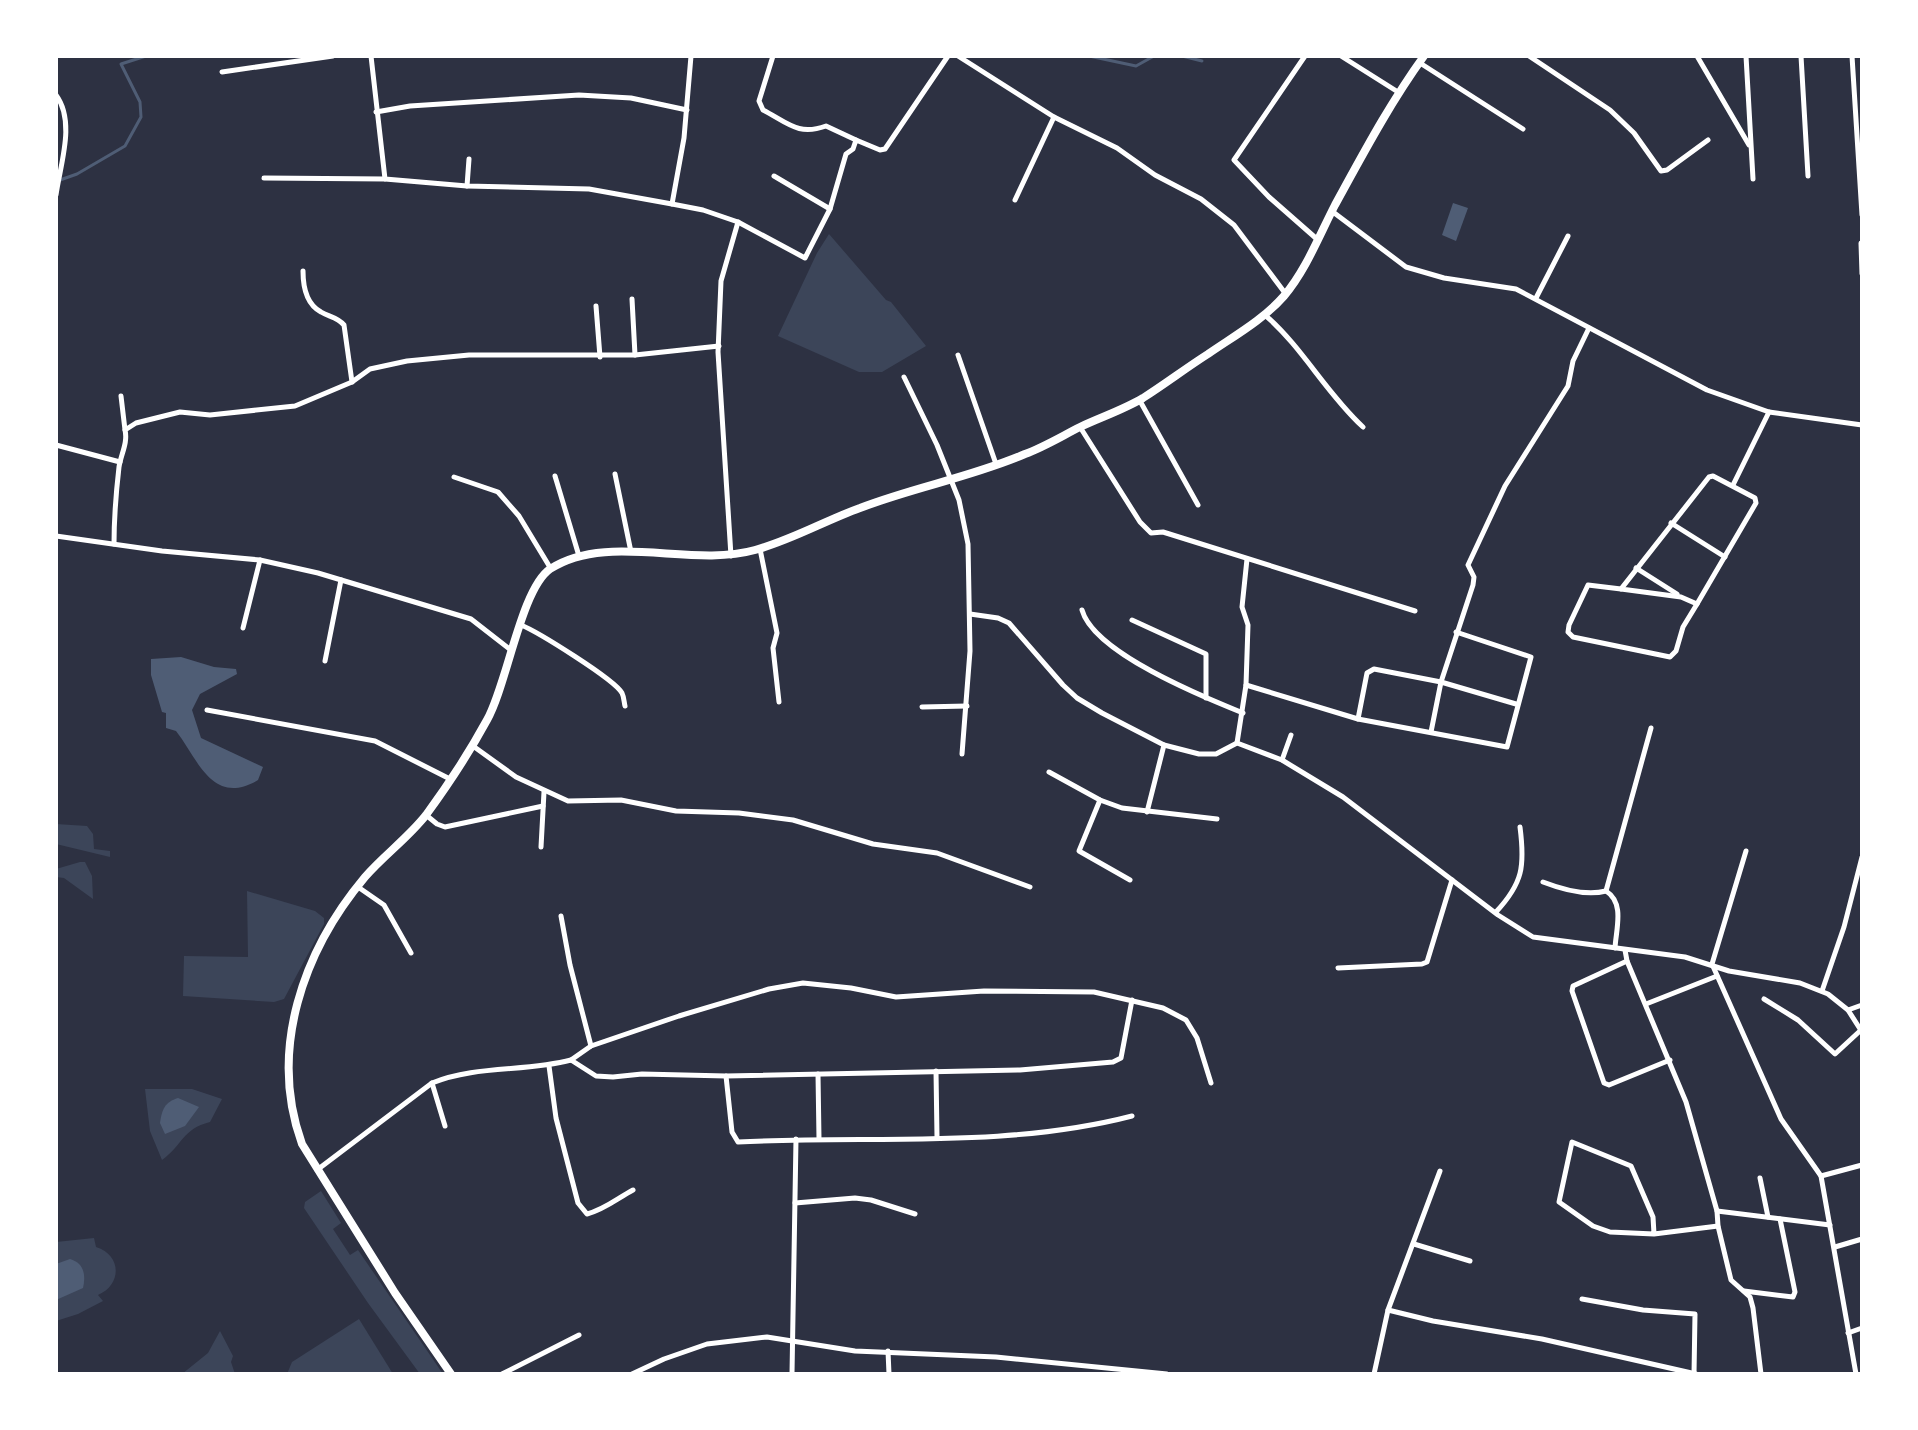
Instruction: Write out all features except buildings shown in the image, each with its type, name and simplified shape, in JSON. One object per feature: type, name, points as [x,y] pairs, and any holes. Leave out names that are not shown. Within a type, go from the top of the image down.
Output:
[{"type":"highway","points":[[451,1374],[302,1144],[293,1117],[289,1089],[290,1031],[300,987],[338,915],[358,887],[426,815],[473,746],[495,706],[538,583],[551,569],[571,558],[594,553],[731,557],[760,549],[821,526],[855,509],[1024,455],[1140,400],[1265,315],[1285,294],[1319,241],[1398,92],[1422,59]]},
{"type":"street","points":[[222,72],[333,56]]},
{"type":"street","points":[[371,56],[385,179]]},
{"type":"street","points":[[672,204],[687,110],[691,56]]},
{"type":"street","points":[[773,56],[759,101],[763,110],[799,129],[814,131],[826,126],[880,150],[885,149],[948,56]]},
{"type":"street","points":[[958,56],[1054,117],[1117,148],[1155,175],[1201,199],[1234,225],[1285,294]]},
{"type":"street","points":[[1305,56],[1234,160],[1319,241]]},
{"type":"street","points":[[1341,56],[1398,92]]},
{"type":"street","points":[[1529,56],[1610,110],[1634,133],[1661,171],[1667,170],[1708,140]]},
{"type":"street","points":[[1697,56],[1750,147]]},
{"type":"street","points":[[1746,56],[1753,179]]},
{"type":"street","points":[[1801,56],[1808,176]]},
{"type":"street","points":[[1852,56],[1862,215]]},
{"type":"street","points":[[1422,59],[1523,129]]},
{"type":"street","points":[[56,95],[63,104],[66,118],[56,195]]},
{"type":"street","points":[[376,112],[410,106],[579,95],[631,98],[687,110]]},
{"type":"street","points":[[1015,200],[1054,117]]},
{"type":"street","points":[[264,178],[385,179],[467,186],[589,189],[703,210],[738,222],[805,258],[830,209],[842,162],[856,140]]},
{"type":"street","points":[[467,186],[469,159]]},
{"type":"street","points":[[774,176],[830,209]]},
{"type":"street","points":[[1332,212],[1406,267],[1444,278],[1516,289],[1707,390],[1769,412],[1862,425]]},
{"type":"street","points":[[731,557],[719,346],[721,281],[738,222]]},
{"type":"street","points":[[1536,298],[1568,236]]},
{"type":"street","points":[[1861,243],[1862,274]]},
{"type":"street","points":[[303,271],[303,287],[313,306],[339,319],[344,325],[352,382]]},
{"type":"street","points":[[632,299],[635,355]]},
{"type":"street","points":[[596,306],[600,357]]},
{"type":"street","points":[[1265,315],[1307,359],[1347,413],[1363,427]]},
{"type":"street","points":[[1431,732],[1441,682],[1474,577],[1468,565],[1505,486],[1568,386],[1573,361],[1589,328]]},
{"type":"street","points":[[125,430],[136,423],[180,412],[210,415],[295,406],[352,382],[370,369],[407,361],[522,354],[600,357],[719,346]]},
{"type":"street","points":[[958,355],[996,464]]},
{"type":"street","points":[[904,377],[959,500],[968,544],[970,614],[962,754]]},
{"type":"street","points":[[114,544],[114,510],[120,462],[127,439],[121,396]]},
{"type":"street","points":[[1140,400],[1198,505]]},
{"type":"street","points":[[1733,485],[1769,412]]},
{"type":"street","points":[[1080,427],[1140,522],[1151,533],[1163,532],[1415,611]]},
{"type":"street","points":[[56,445],[120,462]]},
{"type":"street","points":[[615,474],[631,553]]},
{"type":"street","points":[[555,476],[580,557]]},
{"type":"street","points":[[454,477],[498,492],[519,516],[551,569]]},
{"type":"street","points":[[1621,589],[1709,477],[1718,477],[1755,498],[1756,503],[1683,627],[1676,651],[1670,657],[1573,637],[1568,632],[1588,585],[1681,597]]},
{"type":"street","points":[[1671,523],[1725,557]]},
{"type":"street","points":[[56,536],[260,560],[341,580],[471,619],[513,651]]},
{"type":"street","points":[[760,549],[777,633],[773,648],[779,702]]},
{"type":"street","points":[[1237,743],[1246,685],[1248,625],[1242,607],[1247,559]]},
{"type":"street","points":[[243,628],[260,560]]},
{"type":"street","points":[[1636,568],[1697,604]]},
{"type":"street","points":[[325,661],[341,580]]},
{"type":"street","points":[[1082,610],[1103,639],[1140,665],[1243,713]]},
{"type":"street","points":[[970,614],[1009,623],[1077,698],[1164,745],[1199,754],[1216,754],[1237,743],[1282,760],[1343,797],[1533,937],[1685,957],[1729,971],[1800,983],[1822,991],[1848,1010],[1861,1031],[1835,1054],[1798,1020],[1764,999]]},
{"type":"street","points":[[1132,620],[1206,654],[1206,698]]},
{"type":"street","points":[[521,625],[609,680],[622,693],[625,706]]},
{"type":"street","points":[[1246,685],[1358,719],[1507,747],[1516,704],[1531,661],[1530,655],[1457,629]]},
{"type":"street","points":[[1358,719],[1367,673],[1374,669],[1441,682],[1516,704]]},
{"type":"street","points":[[922,707],[967,706]]},
{"type":"street","points":[[207,710],[375,741],[450,779]]},
{"type":"street","points":[[1606,891],[1651,728]]},
{"type":"street","points":[[1282,760],[1291,735]]},
{"type":"street","points":[[1147,812],[1164,745]]},
{"type":"street","points":[[473,746],[516,777],[568,801],[621,800],[676,811],[739,813],[793,820],[873,844],[937,853],[1030,887]]},
{"type":"street","points":[[1049,772],[1100,800],[1122,808],[1217,819]]},
{"type":"street","points":[[541,847],[544,792]]},
{"type":"street","points":[[1100,800],[1079,851],[1130,880]]},
{"type":"street","points":[[426,815],[445,827],[543,806]]},
{"type":"street","points":[[1496,912],[1514,891],[1521,875],[1520,827]]},
{"type":"street","points":[[1746,851],[1712,964],[1781,1119],[1821,1176],[1856,1374]]},
{"type":"street","points":[[1822,991],[1844,927],[1862,857]]},
{"type":"street","points":[[1338,968],[1427,962],[1452,880]]},
{"type":"street","points":[[1543,882],[1580,892],[1606,891]]},
{"type":"street","points":[[358,887],[384,905],[411,953]]},
{"type":"street","points":[[1606,891],[1614,897],[1619,912],[1615,948]]},
{"type":"street","points":[[561,916],[591,1046]]},
{"type":"street","points":[[1625,950],[1686,1102],[1717,1211],[1731,1280],[1744,1291],[1753,1308],[1761,1374]]},
{"type":"street","points":[[1627,961],[1573,986],[1572,991],[1604,1083],[1609,1085],[1670,1060]]},
{"type":"street","points":[[1646,1004],[1717,976]]},
{"type":"street","points":[[316,1170],[432,1083],[451,1075],[549,1066],[571,1060],[591,1046],[693,1011],[769,989],[803,983],[896,997],[984,991],[1094,992],[1132,1000],[1163,1008],[1186,1020],[1197,1038],[1211,1083]]},
{"type":"street","points":[[571,1060],[596,1076],[1042,1069],[1117,1061],[1132,1000]]},
{"type":"street","points":[[1848,1010],[1862,1005]]},
{"type":"street","points":[[549,1066],[556,1118],[569,1175],[583,1210],[587,1214],[601,1211],[612,1200],[633,1190]]},
{"type":"street","points":[[936,1071],[937,1137]]},
{"type":"street","points":[[818,1074],[819,1139]]},
{"type":"street","points":[[726,1076],[732,1132],[736,1141],[1025,1134],[1087,1128],[1132,1116]]},
{"type":"street","points":[[432,1083],[445,1126]]},
{"type":"street","points":[[792,1374],[796,1139]]},
{"type":"street","points":[[1654,1234],[1653,1217],[1631,1166],[1572,1142],[1560,1204],[1593,1226],[1610,1232],[1654,1234],[1718,1226]]},
{"type":"street","points":[[1821,1176],[1862,1165]]},
{"type":"street","points":[[1374,1374],[1388,1310],[1440,1171]]},
{"type":"street","points":[[1760,1178],[1768,1217]]},
{"type":"street","points":[[795,1203],[855,1198],[915,1214]]},
{"type":"street","points":[[1717,1211],[1830,1225]]},
{"type":"street","points":[[1744,1291],[1793,1297],[1795,1292],[1780,1219]]},
{"type":"street","points":[[1835,1247],[1862,1239]]},
{"type":"street","points":[[1414,1244],[1470,1261]]},
{"type":"street","points":[[1388,1310],[1433,1321],[1542,1339],[1695,1374],[1695,1314],[1643,1310],[1582,1299]]},
{"type":"street","points":[[1848,1333],[1862,1328]]},
{"type":"street","points":[[502,1374],[579,1335]]},
{"type":"street","points":[[632,1374],[707,1344],[767,1337],[855,1351],[996,1357],[1167,1374]]},
{"type":"street","points":[[888,1351],[889,1374]]},
{"type":"shaded area","points":[[1453,203],[1468,208],[1456,241],[1442,235]]},
{"type":"shaded area","points":[[829,234],[926,346],[882,372],[859,372],[778,336]]},
{"type":"shaded area","points":[[181,657],[214,667],[236,669],[237,674],[200,694],[192,710],[201,738],[263,767],[258,780],[242,787],[229,788],[218,784],[199,766],[176,731],[166,728],[166,713],[162,712],[151,675],[151,659]]},
{"type":"shaded area","points":[[56,824],[87,826],[93,834],[94,849],[110,851],[110,857],[56,844]]},
{"type":"shaded area","points":[[85,862],[92,876],[93,899],[64,878],[56,877],[56,869]]},
{"type":"shaded area","points":[[247,891],[315,911],[324,918],[324,924],[284,999],[274,1002],[183,996],[184,956],[248,957]]},
{"type":"shaded area","points":[[145,1089],[192,1089],[222,1099],[210,1122],[188,1133],[162,1160],[150,1131]]},
{"type":"shaded area","points":[[178,1098],[199,1107],[185,1126],[165,1134],[160,1123],[163,1110]]},
{"type":"shaded area","points":[[321,1191],[341,1223],[333,1229],[350,1255],[358,1250],[443,1374],[420,1374],[304,1208],[305,1202]]},
{"type":"shaded area","points":[[94,1238],[96,1247],[111,1256],[116,1270],[115,1278],[98,1295],[103,1301],[56,1321],[56,1242]]},
{"type":"shaded area","points":[[70,1259],[83,1270],[83,1288],[56,1300],[56,1264]]},
{"type":"shaded area","points":[[359,1319],[393,1374],[287,1374],[292,1362]]},
{"type":"shaded area","points":[[220,1331],[233,1356],[231,1362],[235,1374],[182,1374],[208,1353]]},
{"type":"waterway","points":[[60,180],[77,174],[125,146],[141,117],[140,102],[121,64],[146,56]]},
{"type":"waterway","points":[[1089,56],[1136,66],[1154,56]]},
{"type":"waterway","points":[[1182,56],[1202,61]]}]
